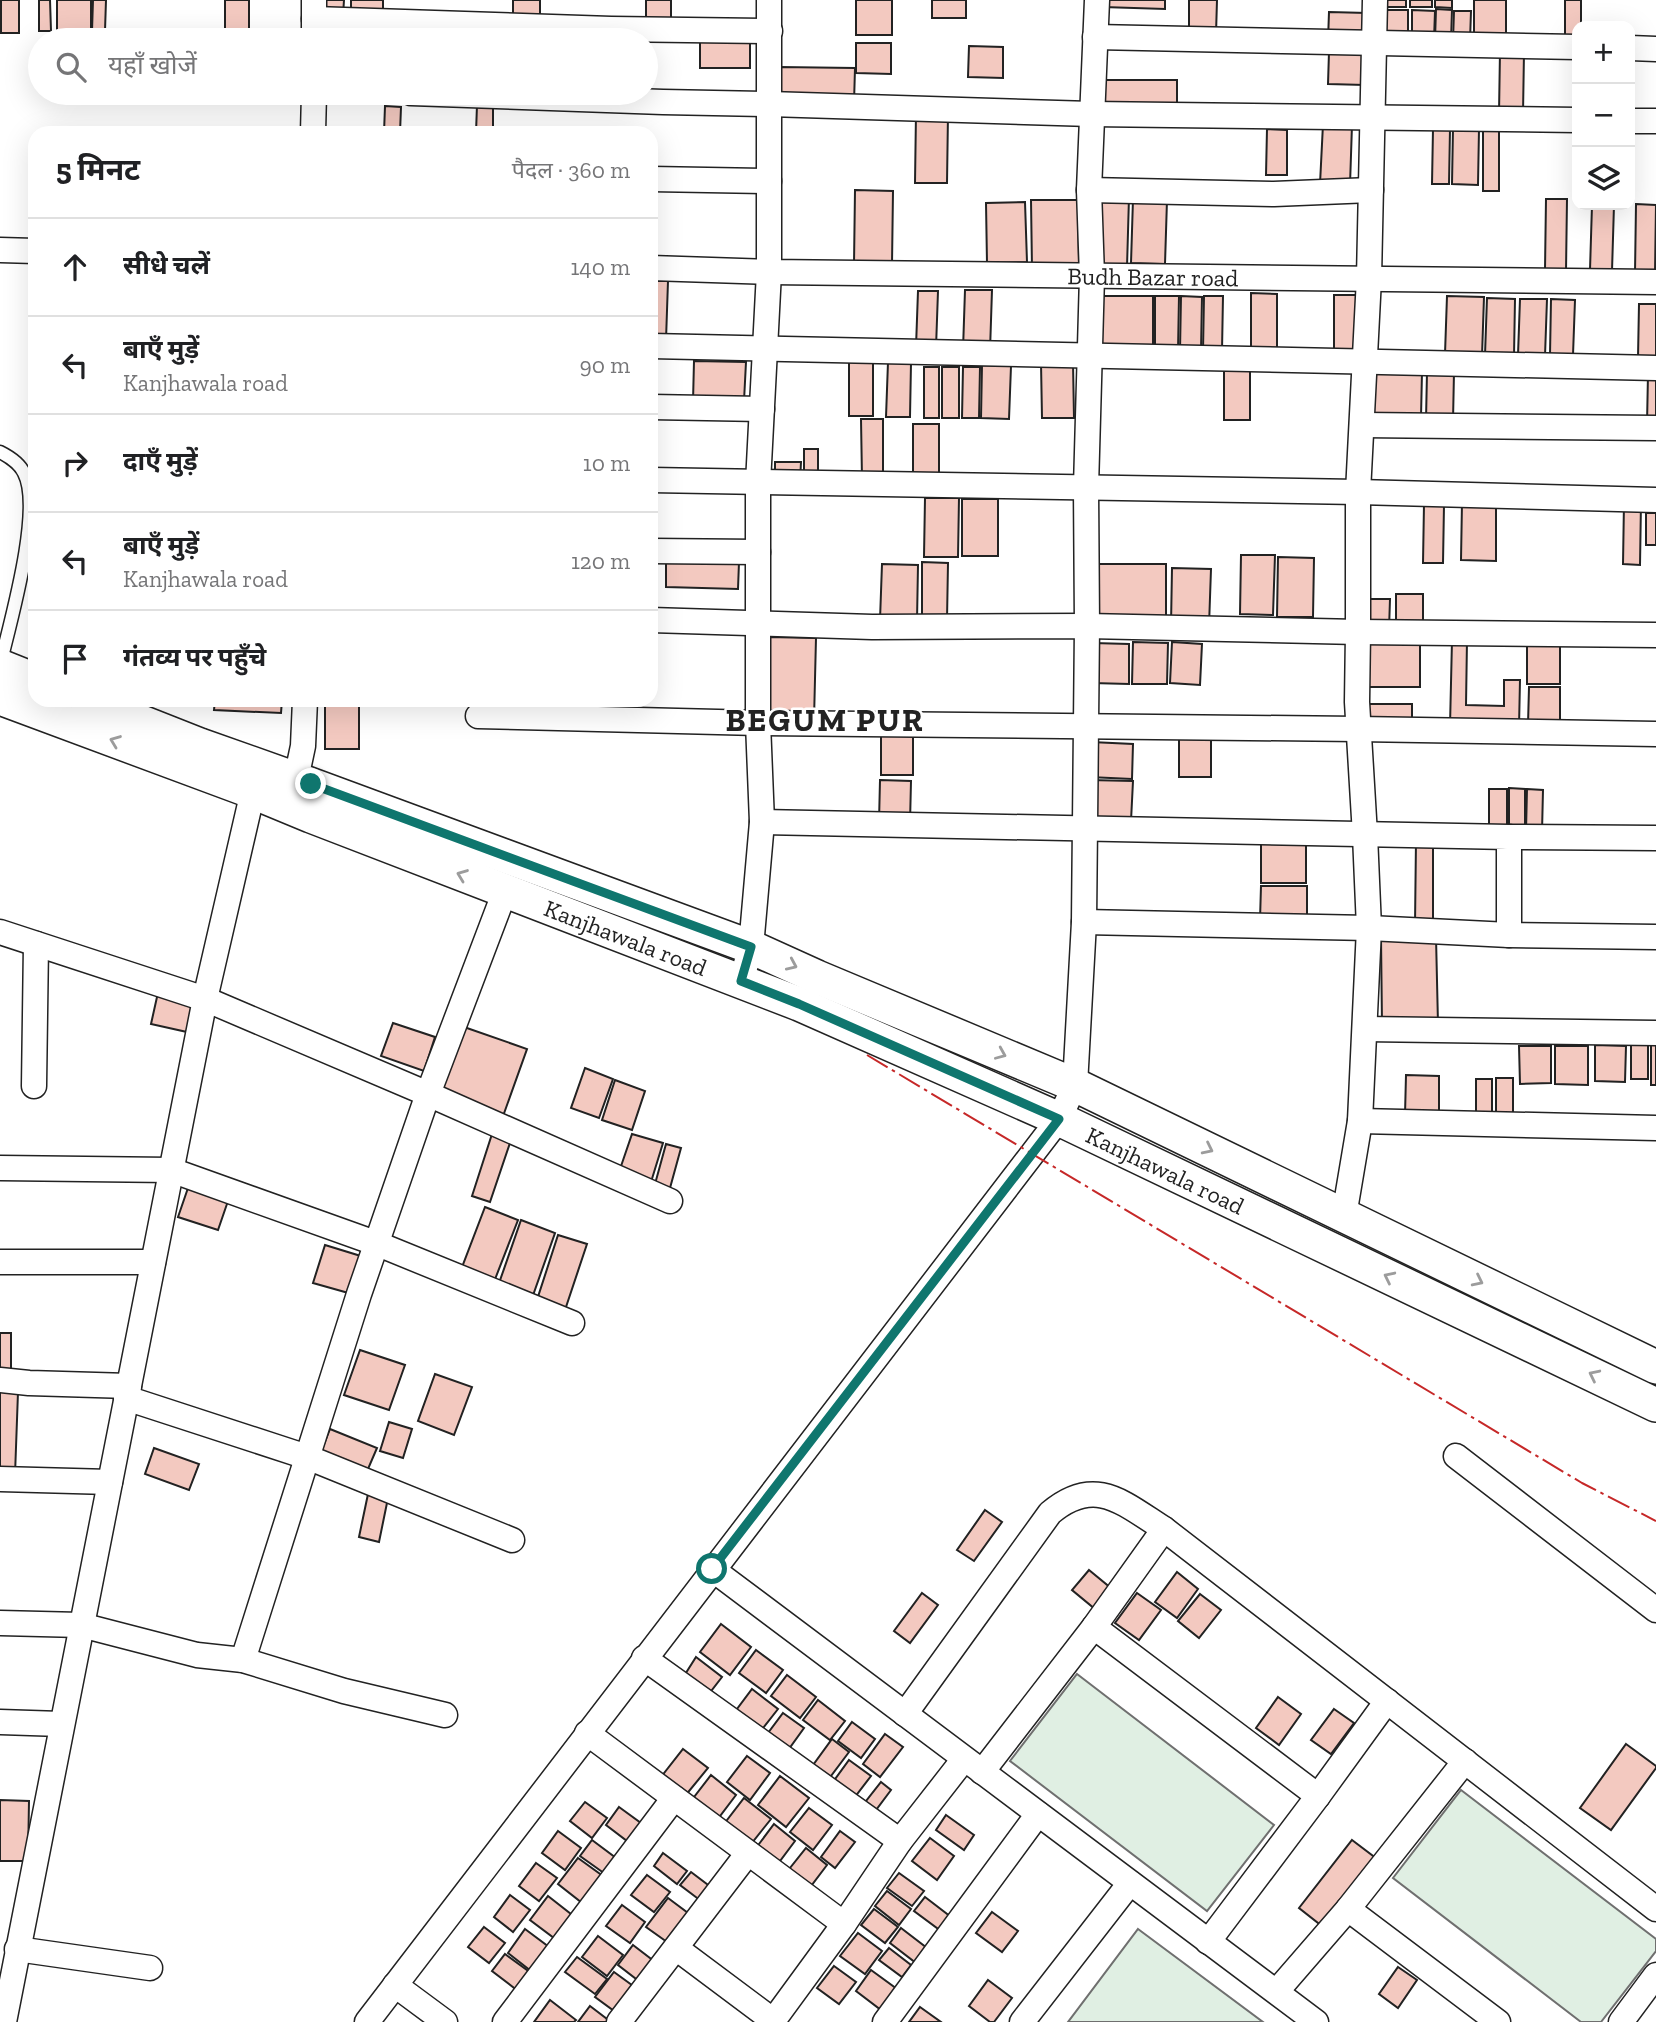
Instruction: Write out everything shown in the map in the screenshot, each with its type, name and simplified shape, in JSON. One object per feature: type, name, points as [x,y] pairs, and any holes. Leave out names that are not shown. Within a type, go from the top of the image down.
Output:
[{"type":"main road","points":[[0,666],[28,677]]},
{"type":"main road","name":"Kanjhawala road","points":[[0,698],[28,707]]},
{"type":"main road","name":"Kanjhawala road","points":[[28,707],[256,779],[505,891],[799,1004],[1059,1119],[1656,1405]]},
{"type":"main road","name":"Kanjhawala road","points":[[104,707],[200,745],[256,779],[296,779],[751,947],[1075,1085],[1656,1367]]},
{"type":"street","points":[[741,981],[751,947],[762,822],[758,723],[758,482],[769,272],[769,0]]},
{"type":"street","points":[[367,2022],[1059,1119],[1075,1085],[1086,828],[1086,487],[1093,276],[1088,190],[1097,0]]},
{"type":"street","points":[[1345,1216],[1360,1121],[1369,928],[1357,702],[1358,492],[1369,278],[1375,0]]},
{"type":"street","points":[[314,20],[578,28]]},
{"type":"street","points":[[658,30],[770,32]]},
{"type":"street","points":[[1095,37],[1572,47]]},
{"type":"street","points":[[1635,48],[1656,49]]},
{"type":"street","points":[[658,102],[1091,114],[1572,120]]},
{"type":"street","points":[[313,126],[314,105]]},
{"type":"street","points":[[1635,121],[1656,121]]},
{"type":"street","points":[[658,179],[769,181]]},
{"type":"street","points":[[1088,190],[1274,194],[1371,190]]},
{"type":"street","points":[[0,250],[28,251]]},
{"type":"street","name":"Budh Bazar road","points":[[658,268],[769,272],[1656,282]]},
{"type":"street","points":[[658,346],[1656,368]]},
{"type":"street","points":[[658,407],[762,409]]},
{"type":"street","points":[[1362,425],[1656,428]]},
{"type":"street","points":[[658,480],[1656,500]]},
{"type":"street","points":[[658,551],[758,552]]},
{"type":"street","points":[[658,620],[944,628],[1087,626],[1656,635]]},
{"type":"street","points":[[296,779],[303,746],[305,707]]},
{"type":"street","points":[[478,716],[758,723],[1656,734]]},
{"type":"street","points":[[4,2022],[205,999],[256,779]]},
{"type":"street","points":[[762,822],[1366,835],[1656,838]]},
{"type":"street","points":[[1509,837],[1509,935]]},
{"type":"street","points":[[243,1660],[359,1294],[428,1094],[505,891]]},
{"type":"street","points":[[1084,922],[1656,937]]},
{"type":"street","points":[[0,932],[205,999],[670,1201]]},
{"type":"street","points":[[34,1086],[36,944]]},
{"type":"street","points":[[1365,1029],[1656,1033]]},
{"type":"street","points":[[1360,1121],[1656,1128]]},
{"type":"street","points":[[0,1168],[171,1170],[377,1244],[572,1323]]},
{"type":"street","points":[[0,1262],[153,1262]]},
{"type":"street","points":[[0,1380],[127,1392],[307,1458],[512,1540]]},
{"type":"street","points":[[1456,1456],[1656,1610]]},
{"type":"street","points":[[0,1479],[110,1482]]},
{"type":"street","points":[[905,1714],[1050,1513],[1064,1501],[1080,1495],[1108,1496],[1118,1499],[1164,1529],[1656,1909]]},
{"type":"street","points":[[676,1948],[774,2021],[900,1841],[973,1765],[1094,1627],[1164,1529]]},
{"type":"street","points":[[712,1569],[1316,2022]]},
{"type":"street","points":[[0,1623],[81,1625],[197,1655],[243,1660],[344,1690],[445,1715]]},
{"type":"street","points":[[1094,1627],[1318,1796]]},
{"type":"street","points":[[644,1658],[900,1841]]},
{"type":"street","points":[[1208,1942],[1387,1701]]},
{"type":"street","points":[[0,1722],[61,1724]]},
{"type":"street","points":[[587,1733],[844,1924]]},
{"type":"street","points":[[1277,1992],[1348,1909],[1465,1761]]},
{"type":"street","points":[[505,2022],[674,1798]]},
{"type":"street","points":[[885,2022],[1038,1814]]},
{"type":"street","points":[[629,2018],[676,1948],[748,1853]]},
{"type":"street","points":[[1023,2022],[1130,1883]]},
{"type":"street","points":[[1348,1909],[1499,2022]]},
{"type":"street","points":[[17,1949],[150,1968]]},
{"type":"street","points":[[1621,2022],[1656,1975]]},
{"type":"street","points":[[395,1985],[445,2022]]},
{"type":"lane","points":[[0,452],[24,472],[28,486]]},
{"type":"lane","points":[[0,666],[28,533]]},
{"type":"green space","points":[[1077,1674],[1274,1825],[1207,1911],[1010,1761]]},
{"type":"green space","points":[[1461,1790],[1656,1939],[1656,1951],[1601,2022],[1581,2022],[1393,1878]]},
{"type":"green space","points":[[1138,1929],[1263,2022],[1068,2022]]},
{"type":"building","points":[[1,0],[19,0],[19,33],[1,33]]},
{"type":"building","points":[[39,0],[50,0],[51,28],[39,28]]},
{"type":"building","points":[[57,0],[91,0],[91,28],[57,28]]},
{"type":"building","points":[[93,0],[106,0],[105,28],[92,28]]},
{"type":"building","points":[[225,0],[249,0],[249,28],[225,28]]},
{"type":"building","points":[[316,0],[344,0],[343,16],[315,15]]},
{"type":"building","points":[[351,0],[383,0],[383,16],[351,16]]},
{"type":"building","points":[[513,0],[540,0],[540,21],[513,21]]},
{"type":"building","points":[[646,0],[671,0],[671,26],[646,26]]},
{"type":"building","points":[[856,0],[892,0],[892,35],[856,35]]},
{"type":"building","points":[[932,0],[966,0],[966,18],[932,18]]},
{"type":"building","points":[[1103,0],[1165,0],[1165,9],[1103,7]]},
{"type":"building","points":[[1189,0],[1217,0],[1216,34],[1189,34]]},
{"type":"building","points":[[1383,0],[1406,0],[1406,7],[1383,7]]},
{"type":"building","points":[[1410,0],[1432,0],[1432,7],[1410,7]]},
{"type":"building","points":[[1435,0],[1452,0],[1452,8],[1435,7]]},
{"type":"building","points":[[1474,0],[1506,0],[1506,41],[1474,41]]},
{"type":"building","points":[[1565,0],[1581,0],[1581,21],[1572,21],[1572,41],[1565,41]]},
{"type":"building","points":[[1436,9],[1452,10],[1451,41],[1435,40]]},
{"type":"building","points":[[1383,10],[1408,10],[1408,41],[1383,40]]},
{"type":"building","points":[[1412,10],[1435,11],[1434,40],[1412,40]]},
{"type":"building","points":[[1454,11],[1471,11],[1470,41],[1453,41]]},
{"type":"building","points":[[1329,12],[1367,13],[1367,41],[1328,41]]},
{"type":"building","points":[[700,33],[750,34],[750,68],[700,68]]},
{"type":"building","points":[[856,43],[891,43],[891,74],[856,73]]},
{"type":"building","points":[[969,46],[1003,47],[1003,78],[968,77]]},
{"type":"building","points":[[1500,51],[1524,52],[1523,114],[1499,114]]},
{"type":"building","points":[[1329,52],[1365,52],[1365,85],[1328,84]]},
{"type":"building","points":[[779,67],[855,68],[854,103],[778,102]]},
{"type":"building","points":[[1103,80],[1177,80],[1177,111],[1103,111]]},
{"type":"building","points":[[477,105],[493,105],[493,126],[476,126]]},
{"type":"building","points":[[385,106],[401,107],[400,126],[384,126]]},
{"type":"building","points":[[916,113],[948,114],[947,183],[915,183]]},
{"type":"building","points":[[1323,124],[1352,125],[1350,185],[1320,184]]},
{"type":"building","points":[[1453,128],[1479,129],[1478,185],[1452,184]]},
{"type":"building","points":[[1483,128],[1499,128],[1499,191],[1483,191]]},
{"type":"building","points":[[1267,129],[1287,130],[1287,175],[1266,175]]},
{"type":"building","points":[[1433,129],[1450,129],[1449,184],[1432,184]]},
{"type":"building","points":[[855,190],[893,191],[892,264],[854,264]]},
{"type":"building","points":[[1101,196],[1129,197],[1127,267],[1099,266]]},
{"type":"building","points":[[1133,199],[1167,200],[1165,264],[1131,263]]},
{"type":"building","points":[[1546,199],[1567,199],[1566,271],[1545,270]]},
{"type":"building","points":[[1031,200],[1078,200],[1079,268],[1032,269]]},
{"type":"building","points":[[1025,202],[1027,262],[987,263],[986,203]]},
{"type":"building","points":[[1636,204],[1656,205],[1655,274],[1635,273]]},
{"type":"building","points":[[1592,210],[1614,210],[1612,271],[1590,270]]},
{"type":"building","points":[[658,281],[668,281],[666,340],[658,340]]},
{"type":"building","points":[[965,290],[992,290],[990,351],[963,350]]},
{"type":"building","points":[[918,291],[938,291],[936,348],[916,347]]},
{"type":"building","points":[[1251,293],[1277,294],[1277,352],[1251,351]]},
{"type":"building","points":[[1334,295],[1361,295],[1361,354],[1334,354]]},
{"type":"building","points":[[1099,296],[1153,296],[1153,350],[1099,350]]},
{"type":"building","points":[[1155,296],[1179,296],[1178,351],[1155,351]]},
{"type":"building","points":[[1181,296],[1202,297],[1201,351],[1180,351]]},
{"type":"building","points":[[1204,296],[1223,296],[1222,351],[1203,351]]},
{"type":"building","points":[[1447,296],[1484,297],[1482,356],[1445,354]]},
{"type":"building","points":[[1487,298],[1515,299],[1514,356],[1485,355]]},
{"type":"building","points":[[1520,299],[1547,299],[1545,356],[1518,355]]},
{"type":"building","points":[[1551,299],[1575,300],[1573,355],[1550,355]]},
{"type":"building","points":[[1639,304],[1656,304],[1656,359],[1638,358]]},
{"type":"building","points":[[694,361],[746,362],[744,401],[693,402]]},
{"type":"building","points":[[849,361],[873,361],[873,416],[849,416]]},
{"type":"building","points":[[888,362],[911,363],[910,417],[886,417]]},
{"type":"building","points":[[1224,362],[1250,362],[1250,420],[1224,420]]},
{"type":"building","points":[[1041,363],[1073,363],[1074,418],[1042,418]]},
{"type":"building","points":[[982,365],[1011,366],[1009,419],[981,418]]},
{"type":"building","points":[[924,367],[939,367],[939,418],[924,418]]},
{"type":"building","points":[[942,367],[959,367],[959,418],[942,418]]},
{"type":"building","points":[[963,367],[980,367],[979,418],[962,418]]},
{"type":"building","points":[[1373,371],[1422,372],[1421,417],[1372,417]]},
{"type":"building","points":[[1427,372],[1454,372],[1453,421],[1426,420]]},
{"type":"building","points":[[1648,374],[1656,374],[1656,424],[1647,424]]},
{"type":"building","points":[[861,419],[883,419],[883,479],[862,479]]},
{"type":"building","points":[[913,424],[939,424],[939,477],[913,477]]},
{"type":"building","points":[[804,449],[818,449],[818,479],[804,479]]},
{"type":"building","points":[[775,462],[801,462],[800,482],[775,481]]},
{"type":"building","points":[[925,498],[959,498],[958,557],[924,557]]},
{"type":"building","points":[[962,499],[998,499],[998,556],[962,556]]},
{"type":"building","points":[[1462,502],[1496,502],[1496,561],[1461,560]]},
{"type":"building","points":[[1624,502],[1641,502],[1640,565],[1623,564]]},
{"type":"building","points":[[1424,504],[1444,505],[1443,563],[1423,563]]},
{"type":"building","points":[[1646,513],[1656,513],[1656,545],[1646,545]]},
{"type":"building","points":[[1241,555],[1275,555],[1273,615],[1240,614]]},
{"type":"building","points":[[1278,557],[1314,558],[1313,617],[1277,617]]},
{"type":"building","points":[[666,560],[739,562],[738,589],[666,587]]},
{"type":"building","points":[[922,562],[948,563],[947,620],[922,620]]},
{"type":"building","points":[[882,564],[918,565],[917,621],[880,620]]},
{"type":"building","points":[[1094,564],[1166,564],[1166,616],[1094,616]]},
{"type":"building","points":[[1172,568],[1211,569],[1209,626],[1171,625]]},
{"type":"building","points":[[1396,594],[1423,594],[1423,630],[1396,630]]},
{"type":"building","points":[[1365,599],[1390,599],[1389,630],[1364,630]]},
{"type":"building","points":[[768,637],[816,638],[814,720],[766,720]]},
{"type":"building","points":[[1452,640],[1467,640],[1466,705],[1504,706],[1504,680],[1520,680],[1519,727],[1450,726]]},
{"type":"building","points":[[1367,641],[1420,641],[1420,687],[1367,687]]},
{"type":"building","points":[[1133,642],[1168,643],[1167,684],[1132,684]]},
{"type":"building","points":[[1172,642],[1202,644],[1200,685],[1170,683]]},
{"type":"building","points":[[1527,642],[1560,642],[1560,684],[1527,684]]},
{"type":"building","points":[[1093,643],[1129,644],[1129,684],[1092,683]]},
{"type":"building","points":[[1529,687],[1560,687],[1560,725],[1528,725]]},
{"type":"building","points":[[1365,704],[1412,704],[1412,729],[1365,729]]},
{"type":"building","points":[[214,707],[281,707],[281,713],[214,710]]},
{"type":"building","points":[[325,707],[359,707],[359,749],[325,749]]},
{"type":"building","points":[[566,707],[611,707],[611,713],[566,713]]},
{"type":"building","points":[[881,736],[913,736],[913,775],[881,775]]},
{"type":"building","points":[[1179,738],[1211,738],[1211,777],[1179,777]]},
{"type":"building","points":[[1091,742],[1133,744],[1132,779],[1089,777]]},
{"type":"building","points":[[880,780],[911,781],[910,823],[879,822]]},
{"type":"building","points":[[1089,780],[1133,781],[1131,821],[1088,819]]},
{"type":"building","points":[[1509,788],[1525,789],[1525,831],[1509,831]]},
{"type":"building","points":[[1489,789],[1507,789],[1507,832],[1489,832]]},
{"type":"building","points":[[1527,789],[1543,790],[1542,832],[1526,831]]},
{"type":"building","points":[[1416,840],[1433,840],[1433,925],[1415,925]]},
{"type":"building","points":[[1261,843],[1306,843],[1306,883],[1261,883]]},
{"type":"building","points":[[1261,886],[1307,886],[1307,920],[1260,920]]},
{"type":"building","points":[[1436,937],[1438,1024],[1382,1025],[1381,938]]},
{"type":"building","points":[[159,988],[196,997],[187,1032],[151,1024]]},
{"type":"building","points":[[393,1023],[435,1037],[424,1071],[381,1056]]},
{"type":"building","points":[[464,1027],[527,1049],[502,1119],[439,1097]]},
{"type":"building","points":[[1595,1045],[1626,1046],[1625,1082],[1595,1081]]},
{"type":"building","points":[[1631,1045],[1648,1045],[1648,1079],[1631,1079]]},
{"type":"building","points":[[1651,1045],[1656,1045],[1656,1085],[1651,1085]]},
{"type":"building","points":[[1519,1046],[1551,1046],[1551,1083],[1520,1084]]},
{"type":"building","points":[[1555,1046],[1588,1046],[1588,1085],[1555,1084]]},
{"type":"building","points":[[585,1068],[613,1079],[599,1118],[571,1108]]},
{"type":"building","points":[[1406,1075],[1439,1076],[1439,1116],[1405,1115]]},
{"type":"building","points":[[1496,1078],[1513,1078],[1513,1118],[1496,1118]]},
{"type":"building","points":[[1476,1079],[1492,1079],[1492,1119],[1476,1119]]},
{"type":"building","points":[[615,1080],[645,1091],[632,1130],[602,1120]]},
{"type":"building","points":[[492,1134],[511,1140],[490,1202],[472,1196]]},
{"type":"building","points":[[632,1134],[663,1143],[651,1182],[619,1172]]},
{"type":"building","points":[[666,1144],[681,1148],[670,1188],[655,1184]]},
{"type":"building","points":[[188,1188],[228,1201],[218,1230],[178,1217]]},
{"type":"building","points":[[485,1207],[518,1220],[492,1287],[459,1275]]},
{"type":"building","points":[[521,1220],[555,1233],[531,1301],[497,1289]]},
{"type":"building","points":[[558,1235],[587,1244],[564,1313],[536,1303]]},
{"type":"building","points":[[325,1245],[364,1257],[352,1294],[313,1283]]},
{"type":"building","points":[[0,1333],[11,1333],[11,1376],[0,1376]]},
{"type":"building","points":[[360,1350],[405,1365],[389,1410],[344,1395]]},
{"type":"building","points":[[435,1374],[472,1387],[454,1435],[418,1421]]},
{"type":"building","points":[[0,1391],[18,1392],[15,1475],[0,1474]]},
{"type":"building","points":[[389,1422],[412,1429],[403,1458],[380,1451]]},
{"type":"building","points":[[330,1429],[377,1448],[365,1476],[319,1457]]},
{"type":"building","points":[[154,1448],[199,1464],[189,1490],[145,1474]]},
{"type":"building","points":[[368,1494],[388,1498],[379,1542],[359,1537]]},
{"type":"building","points":[[985,1510],[1002,1522],[974,1561],[957,1550]]},
{"type":"building","points":[[1089,1570],[1112,1589],[1095,1609],[1072,1590]]},
{"type":"building","points":[[1177,1572],[1198,1589],[1177,1618],[1155,1602]]},
{"type":"building","points":[[922,1593],[938,1605],[910,1643],[894,1631]]},
{"type":"building","points":[[1137,1593],[1161,1610],[1139,1640],[1115,1623]]},
{"type":"building","points":[[1200,1594],[1221,1610],[1199,1638],[1178,1621]]},
{"type":"building","points":[[721,1624],[751,1647],[730,1675],[700,1652]]},
{"type":"building","points":[[756,1650],[783,1670],[766,1693],[739,1673]]},
{"type":"building","points":[[696,1657],[722,1677],[708,1695],[684,1676]]},
{"type":"building","points":[[787,1675],[816,1697],[800,1718],[771,1696]]},
{"type":"building","points":[[752,1689],[778,1709],[760,1732],[734,1713]]},
{"type":"building","points":[[1278,1697],[1301,1714],[1279,1745],[1256,1728]]},
{"type":"building","points":[[818,1700],[845,1721],[830,1740],[803,1720]]},
{"type":"building","points":[[1334,1709],[1354,1723],[1331,1754],[1311,1740]]},
{"type":"building","points":[[783,1713],[804,1728],[786,1753],[765,1737]]},
{"type":"building","points":[[852,1722],[875,1739],[861,1758],[838,1741]]},
{"type":"building","points":[[885,1734],[903,1747],[880,1777],[863,1764]]},
{"type":"building","points":[[832,1739],[849,1752],[825,1784],[808,1772]]},
{"type":"building","points":[[1626,1744],[1656,1768],[1611,1830],[1580,1808]]},
{"type":"building","points":[[683,1749],[708,1768],[685,1796],[661,1777]]},
{"type":"building","points":[[747,1756],[770,1773],[750,1800],[727,1782]]},
{"type":"building","points":[[849,1760],[871,1776],[851,1802],[830,1786]]},
{"type":"building","points":[[711,1775],[736,1795],[717,1820],[691,1801]]},
{"type":"building","points":[[780,1776],[809,1798],[786,1827],[758,1805]]},
{"type":"building","points":[[881,1782],[891,1790],[870,1818],[859,1810]]},
{"type":"building","points":[[744,1798],[771,1819],[751,1844],[724,1824]]},
{"type":"building","points":[[0,1800],[29,1801],[28,1861],[0,1861]]},
{"type":"building","points":[[585,1802],[607,1818],[592,1838],[570,1821]]},
{"type":"building","points":[[619,1807],[645,1826],[631,1844],[606,1825]]},
{"type":"building","points":[[809,1808],[832,1825],[813,1850],[790,1832]]},
{"type":"building","points":[[946,1815],[974,1835],[964,1850],[936,1830]]},
{"type":"building","points":[[774,1824],[795,1841],[777,1865],[756,1848]]},
{"type":"building","points":[[558,1831],[581,1848],[565,1870],[542,1853]]},
{"type":"building","points":[[840,1831],[855,1842],[835,1868],[821,1857]]},
{"type":"building","points":[[930,1838],[954,1856],[937,1880],[912,1861]]},
{"type":"building","points":[[592,1840],[620,1861],[608,1876],[580,1856]]},
{"type":"building","points":[[1352,1840],[1381,1862],[1327,1930],[1299,1908]]},
{"type":"building","points":[[806,1848],[827,1865],[808,1890],[786,1873]]},
{"type":"building","points":[[663,1853],[687,1871],[677,1884],[654,1866]]},
{"type":"building","points":[[578,1858],[607,1879],[586,1906],[558,1884]]},
{"type":"building","points":[[536,1863],[557,1878],[539,1901],[519,1886]]},
{"type":"building","points":[[691,1872],[716,1891],[705,1904],[680,1885]]},
{"type":"building","points":[[899,1873],[924,1891],[912,1906],[887,1888]]},
{"type":"building","points":[[647,1875],[670,1892],[654,1912],[631,1895]]},
{"type":"building","points":[[887,1891],[911,1909],[899,1925],[875,1906]]},
{"type":"building","points":[[510,1895],[530,1910],[513,1932],[494,1917]]},
{"type":"building","points":[[548,1896],[576,1918],[558,1941],[530,1920]]},
{"type":"building","points":[[925,1897],[951,1917],[941,1931],[914,1911]]},
{"type":"building","points":[[668,1898],[696,1919],[674,1947],[646,1927]]},
{"type":"building","points":[[622,1905],[645,1922],[630,1943],[606,1926]]},
{"type":"building","points":[[874,1909],[898,1927],[885,1943],[861,1925]]},
{"type":"building","points":[[992,1912],[1018,1931],[1002,1952],[976,1933]]},
{"type":"building","points":[[484,1927],[505,1943],[489,1963],[468,1947]]},
{"type":"building","points":[[901,1928],[927,1948],[916,1963],[890,1943]]},
{"type":"building","points":[[525,1929],[549,1947],[531,1971],[508,1953]]},
{"type":"building","points":[[858,1933],[882,1951],[865,1974],[840,1956]]},
{"type":"building","points":[[598,1936],[623,1955],[607,1976],[582,1957]]},
{"type":"building","points":[[633,1945],[659,1965],[644,1985],[618,1965]]},
{"type":"building","points":[[889,1948],[911,1965],[902,1977],[879,1960]]},
{"type":"building","points":[[505,1954],[531,1973],[518,1991],[492,1971]]},
{"type":"building","points":[[577,1957],[607,1979],[595,1994],[565,1972]]},
{"type":"building","points":[[834,1966],[856,1982],[839,2004],[817,1988]]},
{"type":"building","points":[[1398,1967],[1417,1980],[1398,2008],[1379,1994]]},
{"type":"building","points":[[871,1970],[897,1989],[881,2010],[856,1991]]},
{"type":"building","points":[[614,1972],[640,1991],[621,2016],[595,1997]]},
{"type":"building","points":[[988,1980],[1012,1998],[994,2022],[990,2022],[969,2006]]},
{"type":"building","points":[[550,2000],[576,2020],[534,2022]]},
{"type":"building","points":[[590,2006],[611,2022],[578,2022]]},
{"type":"building","points":[[920,2007],[941,2022],[909,2022]]},
{"type":"power","points":[[867,1055],[1582,1483],[1656,1521]]},
{"type":"district","name":"BEGUM PUR","points":[[825,720]]},
{"type":"route","points":[[311,784],[751,947],[741,981],[1059,1119],[712,1569]]}]
